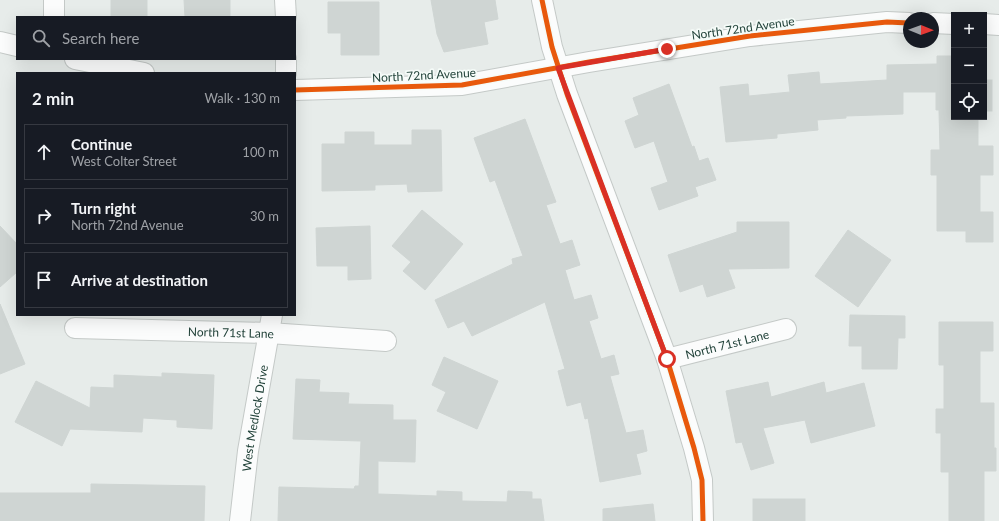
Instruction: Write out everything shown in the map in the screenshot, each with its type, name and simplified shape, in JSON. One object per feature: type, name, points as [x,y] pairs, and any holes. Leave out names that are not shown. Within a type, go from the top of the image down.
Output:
[{"type":"street","points":[[54,0],[54,16]]},
{"type":"street","points":[[285,0],[286,16]]},
{"type":"street","points":[[542,0],[558,68],[667,359],[694,448],[702,480],[703,521]]},
{"type":"street","name":"North 72nd Avenue","points":[[296,90],[462,85],[750,36],[887,22],[903,23]]},
{"type":"street","points":[[939,23],[951,24]]},
{"type":"street","points":[[987,24],[999,25]]},
{"type":"street","points":[[0,42],[16,46]]},
{"type":"street","points":[[80,60],[139,72]]},
{"type":"street","points":[[286,60],[286,72]]},
{"type":"street","name":"North 71st Lane","points":[[75,328],[270,324],[386,341]]},
{"type":"street","name":"West Medlock Drive","points":[[240,521],[248,451],[270,324]]},
{"type":"street","name":"North 71st Lane","points":[[667,359],[786,329]]},
{"type":"building","points":[[111,0],[147,0],[147,16],[111,16]]},
{"type":"building","points":[[184,0],[230,0],[230,16],[185,16]]},
{"type":"building","points":[[431,0],[495,0],[498,19],[484,22],[488,44],[444,52],[437,34]]},
{"type":"building","points":[[328,2],[379,2],[379,55],[341,55],[341,33],[328,33]]},
{"type":"building","points":[[937,56],[951,56],[951,120],[978,120],[978,146],[993,146],[993,175],[980,175],[980,212],[993,212],[993,242],[966,242],[966,231],[937,231],[937,175],[931,175],[931,150],[940,150],[939,110],[936,110],[936,92],[903,92],[903,114],[846,116],[846,118],[817,120],[818,130],[777,134],[777,138],[726,142],[720,87],[748,84],[749,96],[790,92],[788,75],[819,72],[820,84],[887,80],[887,65],[937,64]]},
{"type":"building","points":[[987,80],[992,80],[992,111],[987,111]]},
{"type":"building","points":[[669,84],[692,147],[694,146],[699,161],[708,158],[716,180],[695,187],[698,196],[659,210],[651,188],[668,182],[654,141],[635,148],[625,121],[639,115],[633,98]]},
{"type":"building","points":[[525,119],[556,202],[546,205],[560,244],[572,240],[580,265],[565,270],[574,300],[591,295],[598,318],[589,321],[601,359],[614,355],[619,374],[610,376],[626,433],[643,430],[647,451],[636,454],[641,474],[600,482],[588,418],[585,419],[581,402],[567,406],[558,371],[565,369],[545,302],[472,336],[464,321],[448,328],[435,300],[513,264],[512,259],[523,256],[495,180],[490,182],[474,138]]},
{"type":"building","points":[[412,130],[441,130],[442,191],[408,192],[407,184],[375,185],[375,190],[322,191],[322,144],[345,144],[345,132],[374,132],[374,145],[412,145]]},
{"type":"building","points":[[422,210],[463,244],[425,290],[403,271],[411,262],[392,246]]},
{"type":"building","points":[[737,222],[789,222],[789,268],[728,269],[735,288],[707,297],[703,284],[680,292],[668,255],[737,232]]},
{"type":"building","points":[[0,226],[16,243],[16,273],[0,287]]},
{"type":"building","points":[[370,226],[371,279],[348,280],[348,266],[317,266],[316,228]]},
{"type":"building","points":[[848,230],[891,260],[858,307],[815,276]]},
{"type":"building","points":[[0,304],[25,364],[0,374]]},
{"type":"building","points":[[850,315],[905,316],[905,338],[898,338],[897,369],[862,369],[862,346],[849,346]]},
{"type":"building","points":[[939,322],[993,322],[993,351],[980,351],[980,403],[994,403],[994,448],[996,448],[996,471],[984,471],[984,521],[949,521],[949,472],[941,472],[941,433],[936,433],[936,409],[944,409],[944,365],[939,365]]},
{"type":"building","points":[[444,357],[498,381],[477,429],[437,411],[446,392],[432,385]]},
{"type":"building","points":[[162,373],[214,375],[212,429],[177,427],[177,420],[143,418],[142,432],[70,429],[62,446],[15,422],[36,381],[90,408],[91,387],[114,388],[114,375],[162,377]]},
{"type":"building","points":[[296,379],[320,380],[319,392],[349,393],[348,404],[393,405],[393,420],[416,420],[415,462],[378,461],[378,494],[437,496],[437,491],[462,492],[462,501],[507,502],[508,491],[532,492],[532,499],[541,499],[544,521],[278,521],[279,487],[354,489],[355,486],[359,486],[361,441],[293,439]]},
{"type":"building","points":[[768,382],[771,397],[824,382],[826,393],[864,383],[875,426],[811,443],[805,420],[763,428],[774,463],[751,470],[742,442],[736,443],[726,391]]},
{"type":"building","points":[[91,484],[205,486],[204,521],[0,521],[0,493],[91,493]]},
{"type":"building","points":[[753,499],[805,499],[805,521],[753,521]]},
{"type":"building","points":[[653,504],[655,521],[603,521],[603,509]]},
{"type":"cycle path","points":[[542,0],[552,47],[567,94],[667,359],[694,448],[702,480],[703,521]]},
{"type":"cycle path","points":[[296,90],[462,85],[589,62],[750,36],[887,22],[903,23]]},
{"type":"route","points":[[667,49],[558,68],[667,359]]}]
